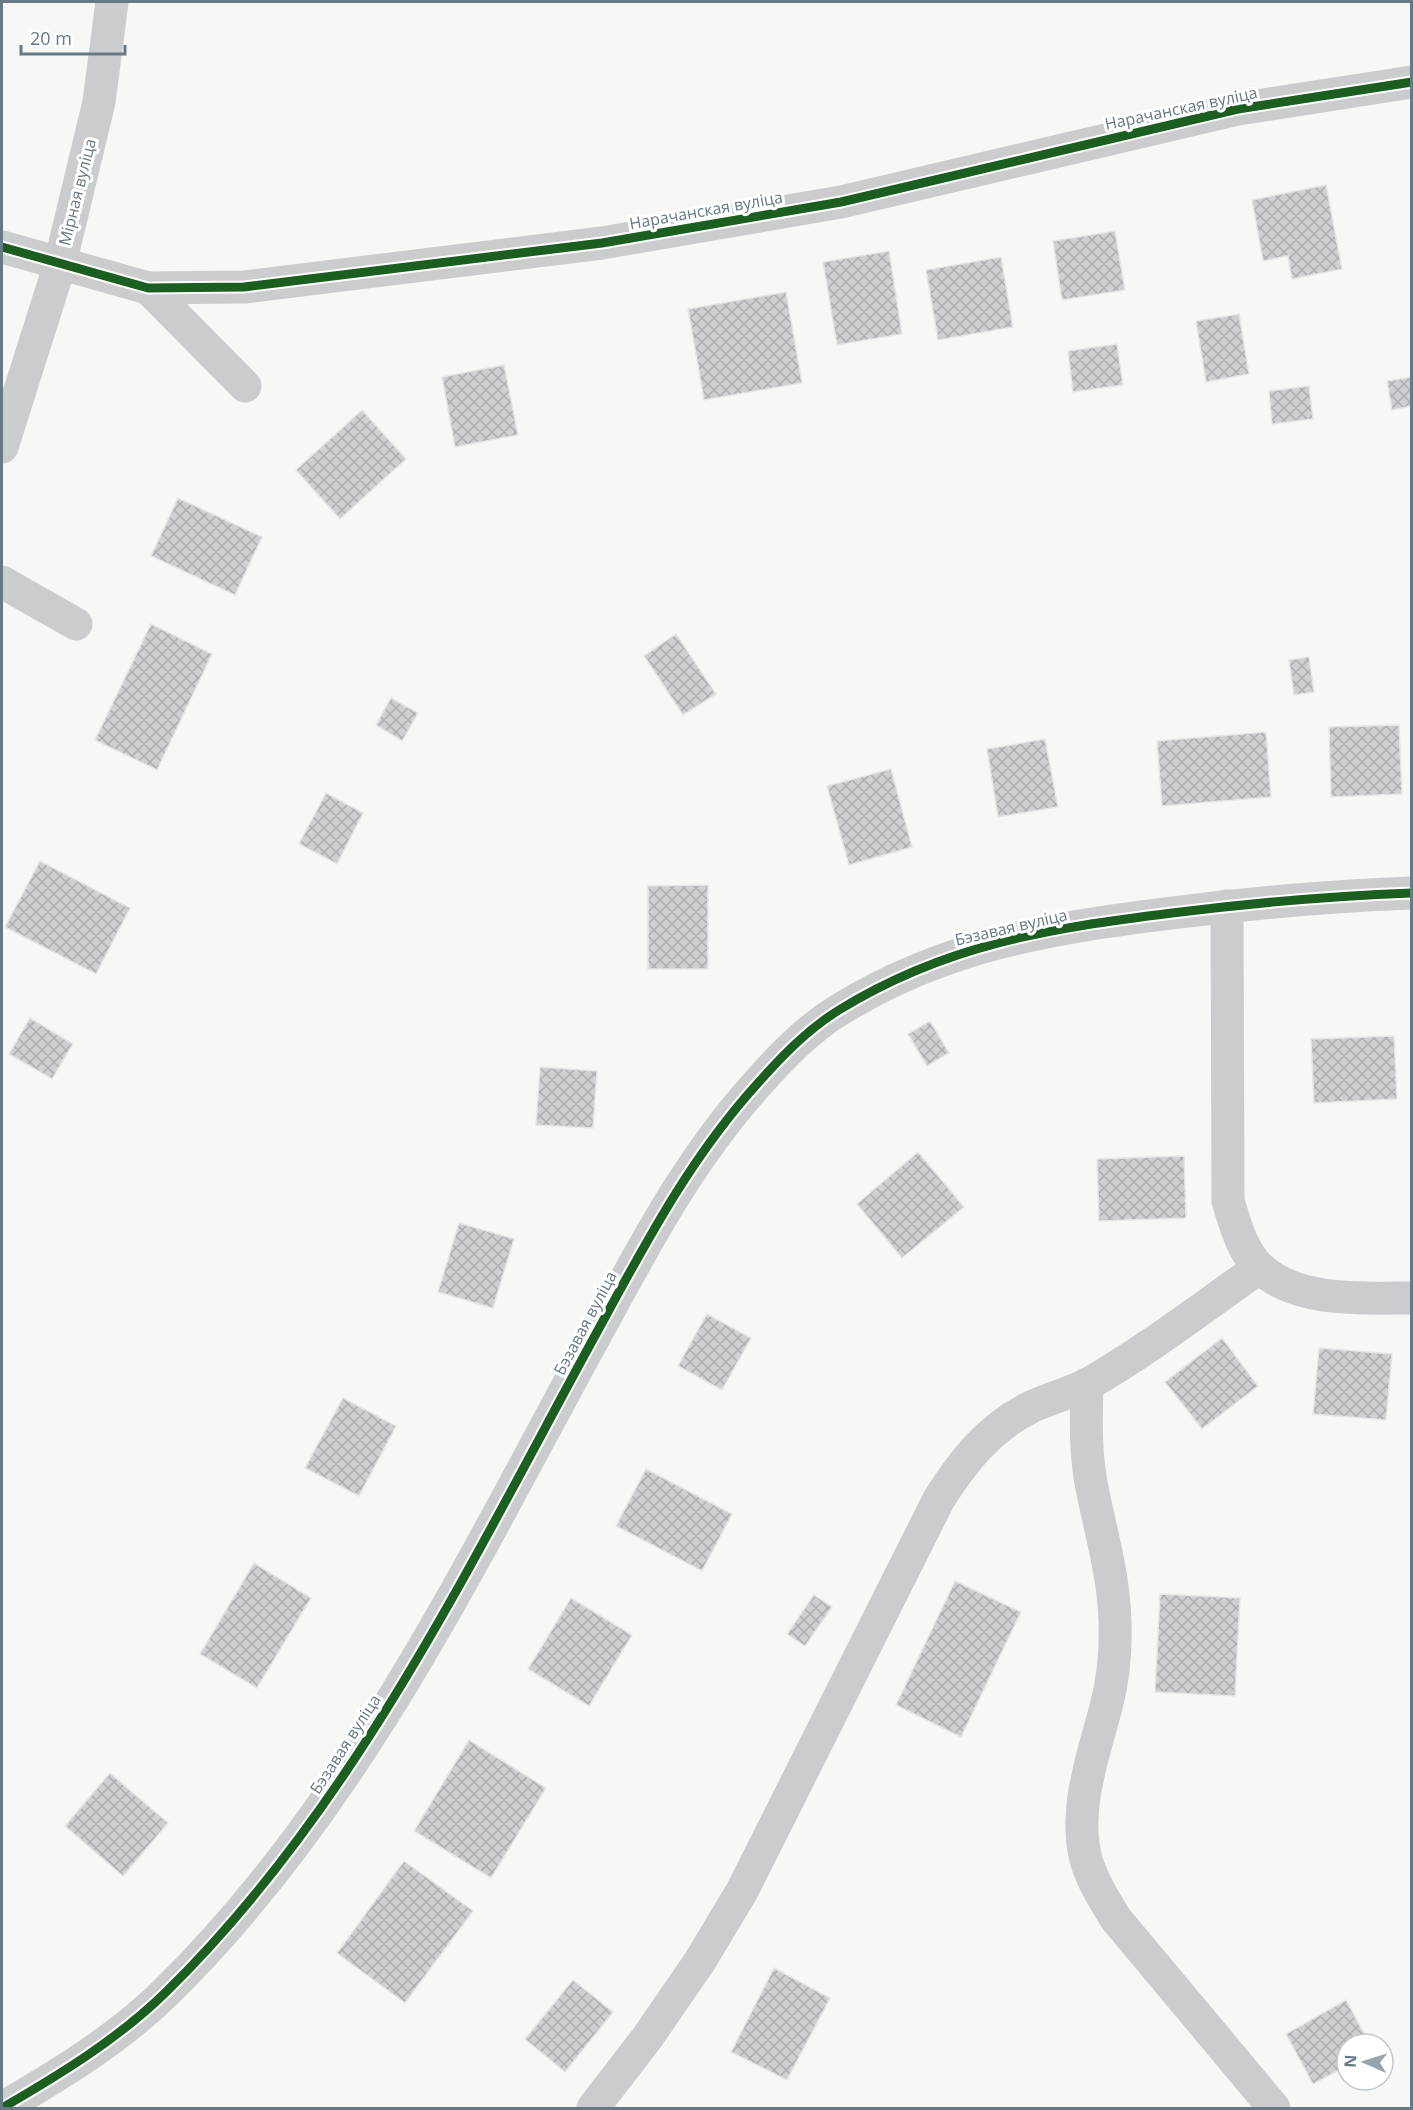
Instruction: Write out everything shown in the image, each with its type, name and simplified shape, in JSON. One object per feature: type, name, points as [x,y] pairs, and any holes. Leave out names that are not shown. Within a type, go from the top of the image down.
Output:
[{"type":"street","name":"Мірная вуліца","points":[[2,447],[60,264],[99,102],[112,2]]},
{"type":"street","name":"Нарачанская вуліца","points":[[2,247],[148,288],[244,286],[602,243],[841,202],[1238,109],[1412,82]]},
{"type":"street","points":[[148,288],[245,386]]},
{"type":"street","points":[[2,582],[76,624]]},
{"type":"street","name":"Бэзавая вуліца","points":[[2,2108],[45,2083],[105,2043],[162,1996],[272,1874],[328,1799],[422,1653],[640,1250],[684,1178],[734,1108],[785,1053],[837,1011],[901,977],[968,950],[1041,932],[1227,906],[1299,898],[1412,893]]},
{"type":"street","points":[[1227,906],[1228,1201],[1240,1239],[1259,1268],[1291,1287],[1328,1295],[1412,1298]]},
{"type":"street","points":[[592,2109],[647,2038],[693,1971],[742,1891],[939,1499],[959,1468],[980,1443],[1004,1424],[1029,1408],[1087,1384],[1143,1349],[1259,1268]]},
{"type":"street","points":[[1087,1384],[1085,1424],[1088,1458],[1111,1572],[1115,1623],[1113,1664],[1106,1705],[1084,1792],[1083,1828],[1087,1862],[1099,1893],[1116,1919],[1274,2109]]},
{"type":"building","points":[[1326,185],[1342,269],[1292,279],[1288,256],[1263,261],[1252,200]]},
{"type":"building","points":[[1115,231],[1125,290],[1062,300],[1053,241]]},
{"type":"building","points":[[889,251],[902,334],[837,345],[823,262]]},
{"type":"building","points":[[1001,257],[1013,327],[938,340],[926,270]]},
{"type":"building","points":[[786,292],[802,383],[704,400],[688,309]]},
{"type":"building","points":[[1239,314],[1249,374],[1206,382],[1196,321]]},
{"type":"building","points":[[1117,344],[1123,385],[1073,392],[1068,351]]},
{"type":"building","points":[[504,365],[518,435],[455,447],[442,377]]},
{"type":"building","points":[[1412,377],[1412,406],[1392,410],[1387,381]]},
{"type":"building","points":[[1309,386],[1313,419],[1272,424],[1269,391]]},
{"type":"building","points":[[362,410],[406,459],[340,519],[296,470]]},
{"type":"building","points":[[178,498],[262,537],[235,595],[151,556]]},
{"type":"building","points":[[151,624],[212,654],[157,770],[95,740]]},
{"type":"building","points":[[676,634],[716,694],[683,715],[644,656]]},
{"type":"building","points":[[1309,657],[1314,692],[1294,695],[1289,660]]},
{"type":"building","points":[[391,698],[418,713],[402,741],[376,725]]},
{"type":"building","points":[[1399,725],[1402,794],[1331,797],[1329,727]]},
{"type":"building","points":[[1266,732],[1271,797],[1162,806],[1157,741]]},
{"type":"building","points":[[1045,739],[1058,807],[998,817],[987,749]]},
{"type":"building","points":[[891,769],[912,847],[849,865],[827,786]]},
{"type":"building","points":[[326,793],[363,813],[337,864],[299,844]]},
{"type":"building","points":[[40,861],[130,908],[96,974],[5,927]]},
{"type":"building","points":[[708,885],[708,969],[648,969],[648,886]]},
{"type":"building","points":[[30,1018],[73,1044],[52,1079],[9,1054]]},
{"type":"building","points":[[930,1021],[949,1053],[927,1066],[908,1034]]},
{"type":"building","points":[[1394,1036],[1397,1099],[1314,1103],[1311,1039]]},
{"type":"building","points":[[540,1067],[597,1071],[593,1128],[536,1125]]},
{"type":"building","points":[[918,1152],[964,1207],[902,1258],[857,1204]]},
{"type":"building","points":[[1184,1156],[1186,1218],[1099,1221],[1097,1159]]},
{"type":"building","points":[[459,1223],[514,1239],[493,1308],[438,1292]]},
{"type":"building","points":[[707,1314],[751,1338],[722,1390],[678,1366]]},
{"type":"building","points":[[1222,1338],[1258,1386],[1202,1429],[1165,1382]]},
{"type":"building","points":[[1319,1348],[1392,1354],[1386,1420],[1313,1414]]},
{"type":"building","points":[[343,1398],[396,1426],[359,1496],[305,1468]]},
{"type":"building","points":[[646,1469],[732,1514],[702,1571],[616,1526]]},
{"type":"building","points":[[254,1563],[311,1598],[257,1688],[200,1654]]},
{"type":"building","points":[[955,1581],[1021,1612],[961,1737],[896,1705]]},
{"type":"building","points":[[1160,1594],[1240,1598],[1235,1696],[1155,1692]]},
{"type":"building","points":[[814,1595],[832,1607],[805,1646],[787,1634]]},
{"type":"building","points":[[571,1598],[632,1635],[589,1706],[528,1669]]},
{"type":"building","points":[[469,1740],[546,1788],[491,1878],[414,1831]]},
{"type":"building","points":[[110,1773],[168,1823],[123,1876],[65,1826]]},
{"type":"building","points":[[404,1861],[473,1911],[405,2003],[337,1953]]},
{"type":"building","points":[[774,1968],[830,1998],[787,2080],[731,2052]]},
{"type":"building","points":[[573,1980],[613,2012],[565,2072],[525,2039]]},
{"type":"building","points":[[1346,2000],[1363,2032],[1335,2032],[1335,2072],[1313,2084],[1286,2034]]},
{"type":"cycle path","points":[[2,247],[148,288],[244,287],[602,243],[841,202],[1238,109],[1412,82]]},
{"type":"cycle path","points":[[2,2108],[45,2083],[108,2041],[147,2010],[232,1922],[293,1846],[349,1767],[402,1684],[498,1515],[628,1275],[687,1176],[732,1113],[776,1063],[806,1034],[828,1017],[879,987],[959,954],[1000,942],[1084,925],[1202,909],[1322,898],[1412,893]]}]
